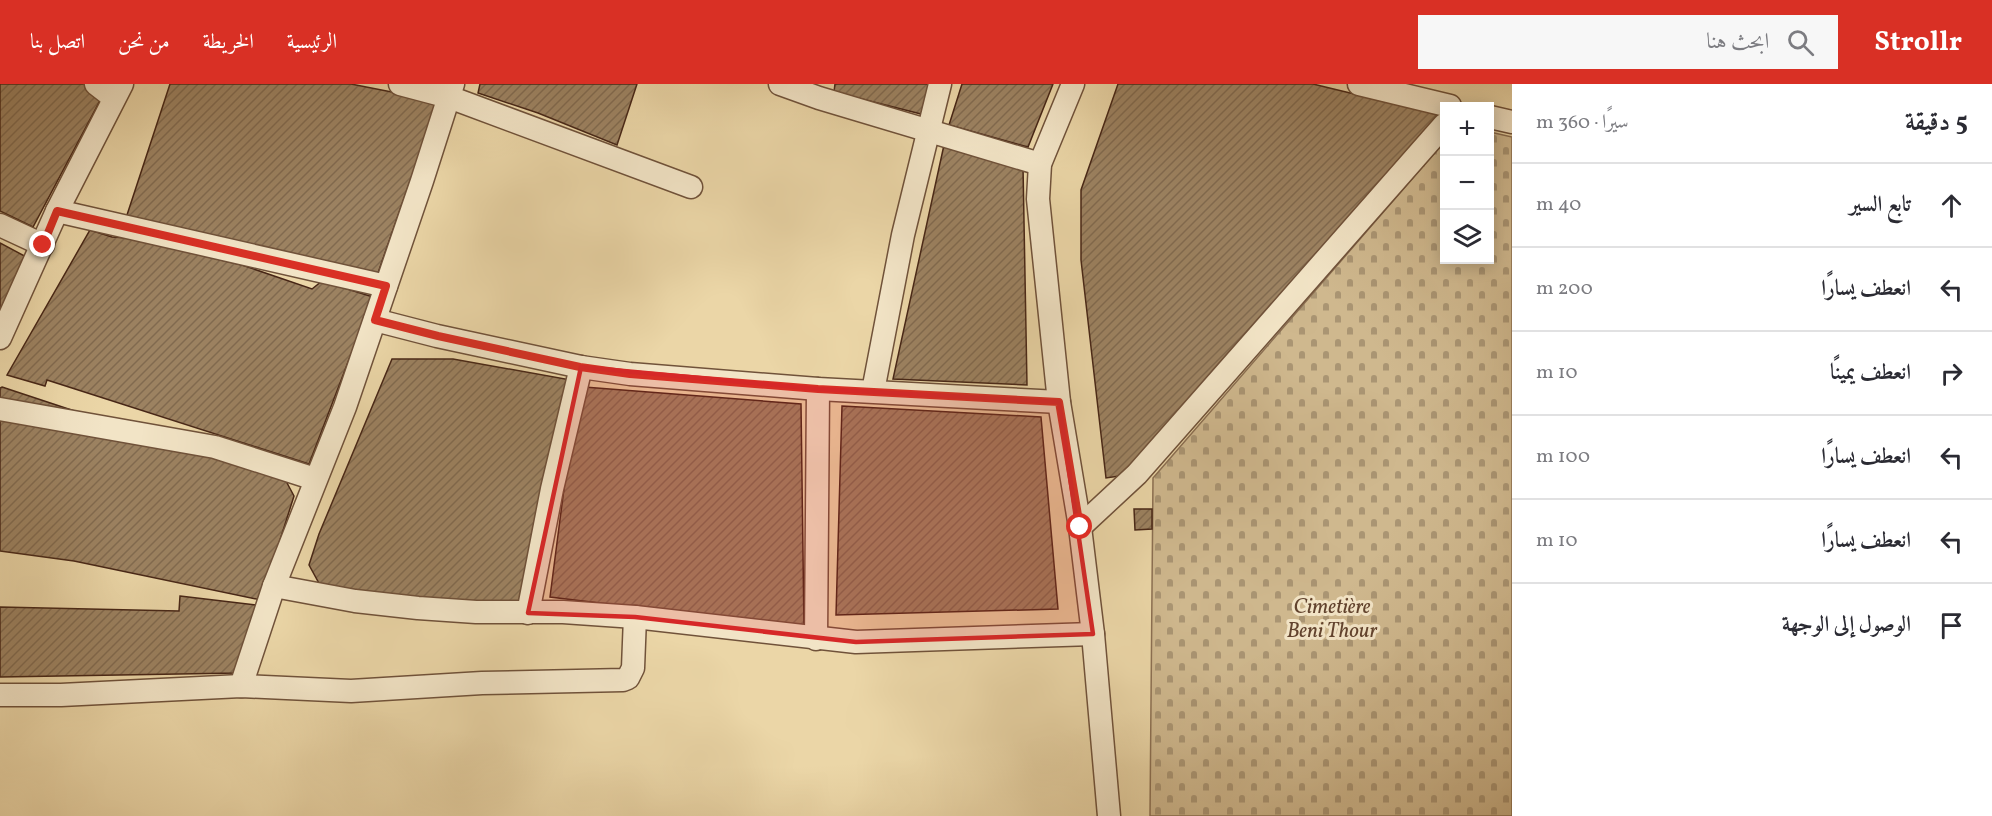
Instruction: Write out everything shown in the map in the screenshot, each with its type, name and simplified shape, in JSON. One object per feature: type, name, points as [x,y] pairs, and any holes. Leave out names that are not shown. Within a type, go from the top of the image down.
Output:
[{"type":"street","points":[[0,338],[57,211],[118,91],[96,84]]},
{"type":"street","points":[[400,84],[451,91],[691,187]]},
{"type":"street","points":[[780,84],[1040,164]]},
{"type":"street","points":[[873,391],[903,235],[940,84]]},
{"type":"street","points":[[1073,84],[1040,164],[1038,199],[1059,402],[1080,527],[1093,634],[1109,816]]},
{"type":"street","points":[[1359,84],[1440,104]]},
{"type":"street","points":[[241,687],[274,586],[345,407],[451,91]]},
{"type":"street","points":[[1494,118],[1512,122]]},
{"type":"street","points":[[1080,527],[1137,474],[1440,130]]},
{"type":"street","points":[[57,211],[386,286]]},
{"type":"street","points":[[0,225],[43,245]]},
{"type":"street","points":[[375,320],[580,367],[630,374],[818,389],[1059,402]]},
{"type":"street","points":[[528,613],[552,489],[580,367]]},
{"type":"street","points":[[816,639],[818,389]]},
{"type":"street","points":[[0,409],[215,447],[315,479]]},
{"type":"street","points":[[274,586],[355,601],[418,608],[528,613],[563,612],[635,617],[856,642],[1093,634]]},
{"type":"street","points":[[0,695],[61,695],[241,687],[351,691],[482,683],[623,680],[628,678],[633,668],[635,617]]},
{"type":"highlighted area","points":[[581,367],[818,389],[1059,402],[1093,634],[856,642],[635,617],[528,613]]},
{"type":"green space","name":"Cimetière Beni Thour","points":[[1494,133],[1512,137],[1512,816],[1150,816],[1153,478],[1440,147],[1440,264],[1494,264]]},
{"type":"building","points":[[0,84],[89,84],[104,93],[33,227],[0,211]]},
{"type":"building","points":[[170,84],[351,84],[438,101],[377,276],[126,218]]},
{"type":"building","points":[[480,84],[637,84],[617,145],[538,113],[478,93]]},
{"type":"building","points":[[835,84],[936,84],[929,116],[834,92]]},
{"type":"building","points":[[962,84],[1053,84],[1028,147],[949,125]]},
{"type":"building","points":[[1118,84],[1313,84],[1440,115],[1133,474],[1106,478],[1081,260],[1081,190]]},
{"type":"building","points":[[944,145],[1023,167],[1027,385],[893,379]]},
{"type":"building","points":[[90,230],[112,237],[129,238],[242,265],[312,289],[322,281],[373,297],[309,464],[47,380],[45,386],[7,375]]},
{"type":"building","points":[[0,243],[32,260],[0,311]]},
{"type":"building","points":[[392,359],[453,359],[571,380],[519,607],[350,593],[320,585],[309,565],[319,534]]},
{"type":"building","points":[[584,387],[801,404],[804,628],[550,597],[566,473]]},
{"type":"building","points":[[0,388],[286,481],[294,496],[261,600],[74,561],[0,551]]},
{"type":"building","points":[[842,406],[1041,417],[1058,609],[836,615]]},
{"type":"building","points":[[1134,509],[1152,509],[1152,529],[1135,530]]},
{"type":"building","points":[[180,596],[257,605],[238,673],[0,677],[0,607],[179,611]]},
{"type":"route","points":[[43,245],[57,211],[386,286],[375,320],[580,367],[630,374],[818,389],[1059,402],[1080,527]]}]
